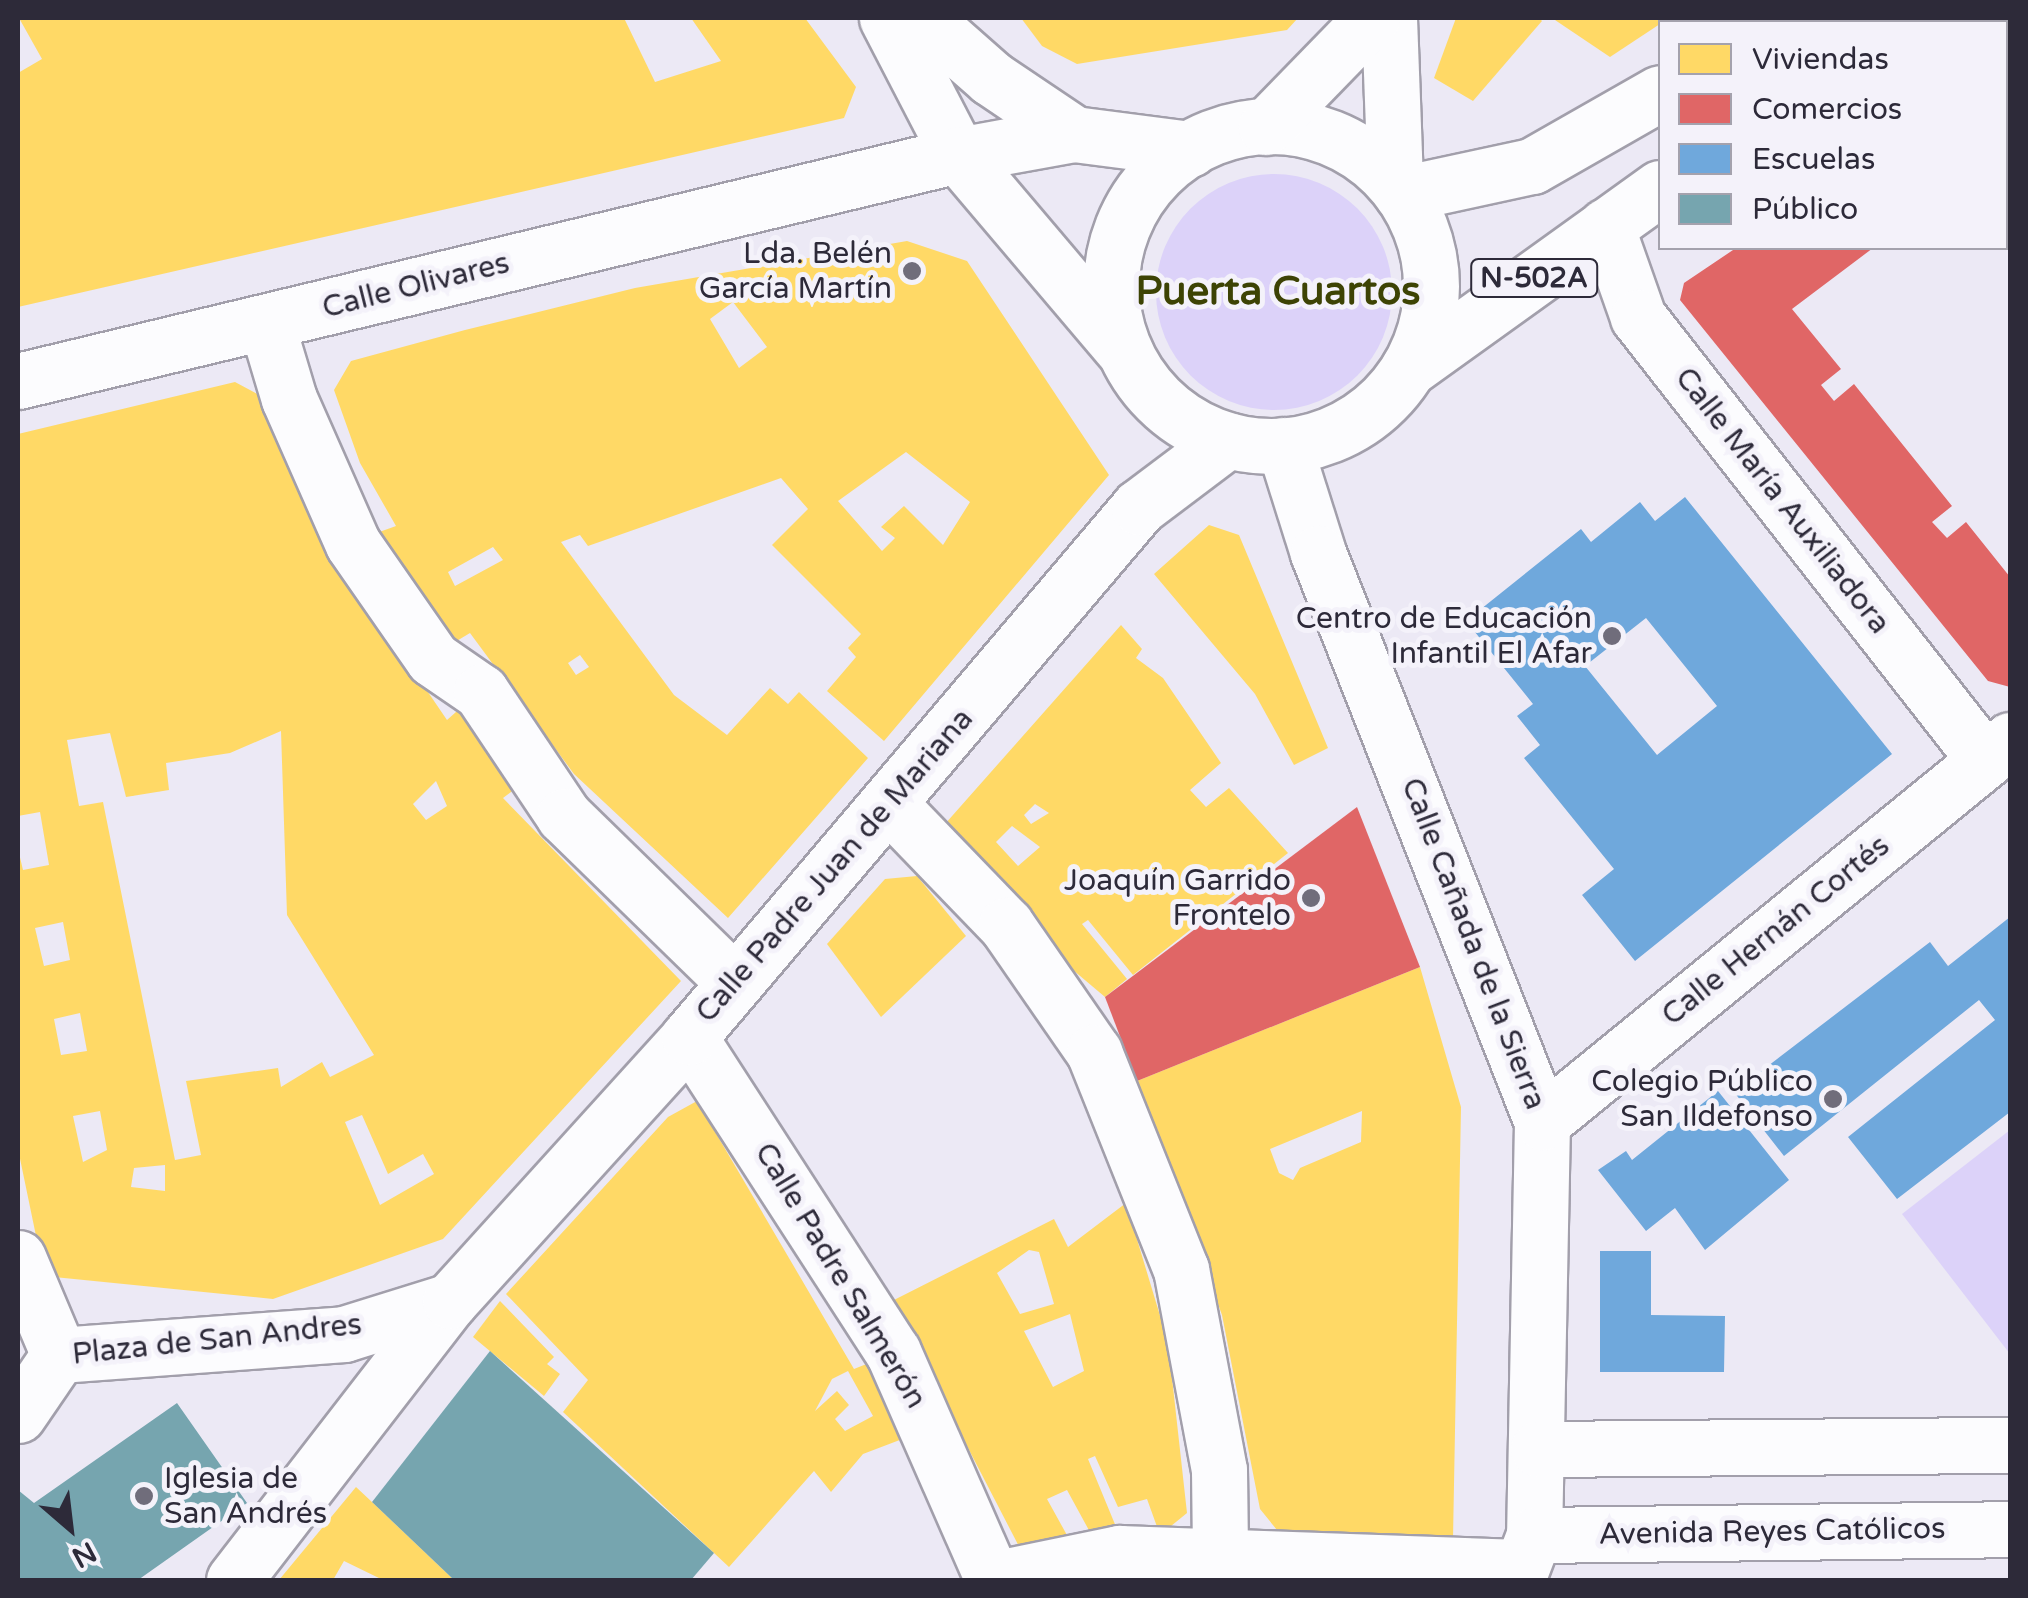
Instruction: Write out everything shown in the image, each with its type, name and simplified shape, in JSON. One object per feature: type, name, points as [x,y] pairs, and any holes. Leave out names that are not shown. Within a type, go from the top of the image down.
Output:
[{"type":"street","name":"N-502A","points":[[887,18],[958,156],[1126,353],[1164,405],[1228,440],[1284,446],[1350,425],[1408,369],[1658,189]]},
{"type":"street","name":"N-502A","points":[[924,18],[991,78],[1074,134]]},
{"type":"street","points":[[1266,127],[1372,18]]},
{"type":"street","points":[[1389,18],[1398,189],[1532,166],[1658,94]]},
{"type":"street","name":"N-502A","points":[[1126,353],[1112,300],[1120,234],[1148,186],[1190,149],[1266,127],[1338,141],[1398,189],[1431,280],[1408,369]]},
{"type":"street","name":"Calle Olivares","points":[[18,382],[958,156],[1074,134],[1190,149]]},
{"type":"street","name":"Calle Olivares","points":[[814,189],[927,189],[1026,238]]},
{"type":"street","name":"Calle María Auxiliadora","points":[[1606,226],[1638,317],[1998,750]]},
{"type":"street","points":[[266,322],[289,399],[354,544],[433,660],[482,692],[564,816],[734,982]]},
{"type":"street","name":"Calle Padre Juan de Mariana","points":[[450,1300],[689,1037],[1139,507],[1228,440]]},
{"type":"street","name":"Calle Cañada de la Sierra","points":[[1284,446],[1318,554],[1542,1122],[1538,1449],[1524,1561]]},
{"type":"street","name":"Calle Hernán Cortés","points":[[1542,1122],[1998,750]]},
{"type":"street","points":[[890,804],[1006,925],[1094,1052],[1181,1269],[1219,1470],[1220,1557]]},
{"type":"street","name":"Calle Padre Salmerón","points":[[689,1037],[893,1352],[993,1580]]},
{"type":"street","points":[[18,1258],[38,1344]]},
{"type":"street","name":"Plaza de San Andres","points":[[18,1415],[38,1344],[344,1334],[450,1300]]},
{"type":"street","name":"Plaza de San Andres","points":[[234,1580],[450,1300]]},
{"type":"street","points":[[1538,1449],[2010,1444]]},
{"type":"street","name":"Avenida Reyes Católicos","points":[[993,1580],[1120,1553],[1524,1561],[2010,1529]]},
{"type":"shaded area","points":[[1274,174],[1319,183],[1357,209],[1383,247],[1392,292],[1383,337],[1357,375],[1319,401],[1274,410],[1229,401],[1191,375],[1165,337],[1156,292],[1165,247],[1191,209],[1229,183]]},
{"type":"shaded area","points":[[2010,1130],[2010,1354],[1902,1214]]},
{"type":"building: Viviendas","points":[[19,18],[624,18],[655,82],[721,61],[691,18],[805,18],[856,87],[844,118],[18,307],[18,73],[42,59]]},
{"type":"building: Viviendas","points":[[1021,18],[1298,18],[1287,30],[1077,64],[1042,46]]},
{"type":"building: Viviendas","points":[[1456,18],[1542,21],[1473,101],[1434,78]]},
{"type":"building: Viviendas","points":[[1552,18],[1669,18],[1658,20],[1658,25],[1610,57]]},
{"type":"building: Viviendas","points":[[907,241],[967,261],[1109,475],[884,741],[827,691],[856,657],[848,648],[861,634],[772,545],[808,509],[781,478],[588,546],[580,535],[561,542],[674,695],[727,735],[770,688],[788,704],[799,692],[868,758],[728,918],[574,774],[470,633],[450,645],[371,535],[396,526],[360,463],[334,390],[351,361],[635,288]],"holes":[[[733,302],[767,347],[739,368],[710,319]],[[906,452],[970,502],[943,545],[904,506],[881,527],[895,538],[882,551],[838,501]],[[493,547],[503,560],[455,586],[448,572]],[[580,655],[589,667],[576,675],[568,663]]]},
{"type":"building: Viviendas","points":[[235,382],[263,397],[361,594],[447,720],[465,704],[523,783],[503,798],[681,981],[443,1239],[273,1299],[54,1277],[41,1260],[18,1149],[18,849],[23,870],[49,865],[40,812],[18,816],[18,434]],"holes":[[[281,731],[287,915],[374,1055],[330,1077],[322,1062],[281,1087],[278,1068],[186,1081],[201,1155],[175,1160],[103,802],[79,806],[67,740],[110,733],[126,797],[169,790],[166,763],[230,753]],[[436,781],[447,806],[426,820],[413,804]],[[63,922],[70,960],[44,966],[35,928]],[[80,1013],[87,1051],[61,1055],[54,1019]],[[100,1111],[107,1150],[83,1162],[73,1116]],[[362,1115],[388,1174],[423,1154],[434,1174],[380,1205],[345,1122]],[[165,1165],[165,1191],[131,1187],[134,1168]]]},
{"type":"building: Viviendas","points":[[1209,525],[1239,535],[1328,748],[1294,765],[1255,694],[1154,574]]},
{"type":"building: Viviendas","points":[[1121,625],[1142,649],[1136,658],[1163,678],[1221,763],[1190,790],[1206,807],[1229,788],[1288,853],[1133,975],[1088,920],[1082,924],[1127,979],[1105,997],[1060,959],[945,824]],"holes":[[[1035,804],[1049,813],[1031,824],[1024,815]],[[1012,826],[1040,847],[1018,866],[996,842]]]},
{"type":"building: Viviendas","points":[[917,876],[966,936],[881,1017],[827,944],[885,879]]},
{"type":"building: Viviendas","points":[[1420,967],[1461,1107],[1453,1539],[1281,1535],[1260,1509],[1222,1315],[1137,1081]],"holes":[[[1362,1111],[1361,1142],[1300,1168],[1293,1180],[1279,1173],[1270,1149]]]},
{"type":"building: Viviendas","points":[[697,1101],[854,1369],[874,1361],[905,1438],[863,1454],[831,1492],[814,1471],[729,1567],[563,1412],[588,1380],[506,1294],[668,1117]],"holes":[[[848,1371],[873,1416],[845,1431],[835,1419],[849,1405],[837,1391],[815,1411],[832,1379]]]},
{"type":"building: Viviendas","points":[[1126,1203],[1168,1342],[1187,1513],[1160,1535],[1147,1499],[1118,1507],[1095,1456],[1088,1459],[1119,1534],[1091,1534],[1067,1490],[1047,1499],[1068,1537],[1026,1560],[892,1301],[1054,1219],[1068,1247]],"holes":[[[1029,1250],[1039,1252],[1054,1304],[1020,1314],[997,1273]],[[1070,1314],[1084,1371],[1053,1387],[1024,1331]]]},
{"type":"building: Viviendas","points":[[500,1301],[554,1357],[547,1364],[560,1374],[544,1396],[473,1337]]},
{"type":"building: Viviendas","points":[[356,1487],[454,1580],[383,1580],[344,1561],[333,1580],[279,1580]]},
{"type":"building: Comercios","points":[[2010,58],[2010,143],[2008,143]]},
{"type":"building: Comercios","points":[[1733,250],[1870,250],[1792,309],[1841,369],[1821,385],[1834,401],[1854,384],[1952,506],[1932,522],[1947,538],[1966,522],[2010,577],[2010,687],[1988,681],[1680,300],[1684,283]]},
{"type":"building: Comercios","name":"Joaquín Garrido Frontelo","points":[[1357,807],[1420,967],[1137,1081],[1105,997]]},
{"type":"building: Escuelas","points":[[1685,497],[1892,754],[1635,961],[1582,895],[1614,869],[1524,758],[1540,745],[1517,716],[1533,704],[1466,621],[1581,529],[1591,542],[1640,502],[1655,521]],"holes":[[[1646,618],[1717,706],[1657,755],[1585,666]]]},
{"type":"building: Escuelas","points":[[2010,917],[2010,1112],[1897,1199],[1848,1137],[1995,1020],[1979,1000],[1784,1156],[1734,1092],[1930,942],[1948,966]]},
{"type":"building: Escuelas","points":[[1718,1091],[1789,1180],[1705,1250],[1675,1208],[1646,1231],[1598,1170],[1626,1151],[1632,1160]]},
{"type":"building: Escuelas","points":[[1600,1251],[1651,1251],[1651,1315],[1725,1316],[1724,1372],[1600,1372]]},
{"type":"building: Público","points":[[490,1351],[714,1553],[691,1580],[454,1580],[372,1502]]},
{"type":"building: Público","name":"Iglesia de San Andrés","points":[[177,1403],[247,1503],[138,1580],[18,1580],[18,1490],[34,1503]]},
{"type":"place","name":"Lda. Belén García Martín","points":[[912,271]]},
{"type":"place","name":"Centro de Educación Infantil El Afar","points":[[1612,636]]},
{"type":"place","name":"Joaquín Garrido Frontelo","points":[[1311,898]]},
{"type":"place","name":"Colegio Público San Ildefonso","points":[[1833,1099]]},
{"type":"place","name":"Iglesia de San Andrés","points":[[144,1496]]},
{"type":"district","name":"Puerta Cuartos","points":[[1278,291]]}]
